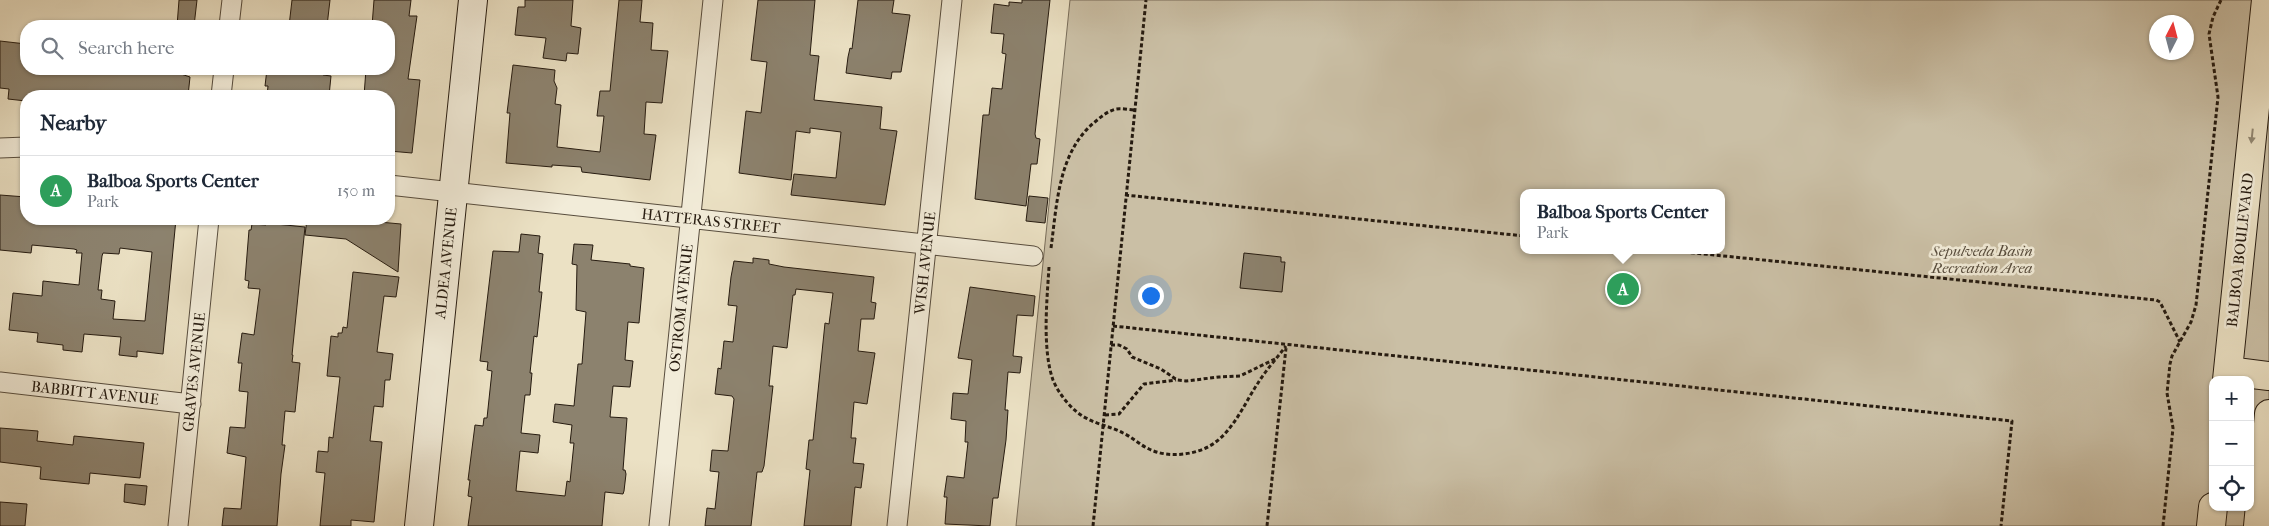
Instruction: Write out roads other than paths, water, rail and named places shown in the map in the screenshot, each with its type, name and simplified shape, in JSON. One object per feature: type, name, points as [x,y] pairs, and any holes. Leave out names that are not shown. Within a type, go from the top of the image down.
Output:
[{"type":"main road","name":"BALBOA BOULEVARD","points":[[2227,375],[2266,0]]},
{"type":"main road","points":[[2227,375],[2269,376]]},
{"type":"main road","points":[[2258,526],[2269,414]]},
{"type":"main road","points":[[2212,526],[2213,511]]},
{"type":"street","points":[[230,20],[232,0]]},
{"type":"street","name":"ALDEA AVENUE","points":[[419,526],[473,0]]},
{"type":"street","name":"OSTROM AVENUE","points":[[659,526],[713,0]]},
{"type":"street","name":"WISH AVENUE","points":[[897,526],[952,0]]},
{"type":"street","points":[[222,90],[223,75]]},
{"type":"street","points":[[0,148],[20,146]]},
{"type":"street","name":"HATTERAS STREET","points":[[395,186],[1041,257]]},
{"type":"street","name":"GRAVES AVENUE","points":[[178,526],[208,225]]},
{"type":"street","name":"BABBITT AVENUE","points":[[0,382],[191,404]]},
{"type":"place","name":"Balboa Sports Center","points":[[1623,289]]},
{"type":"park label","name":"Sepulveda Basin Recreation Area","points":[[1982,260]]}]
